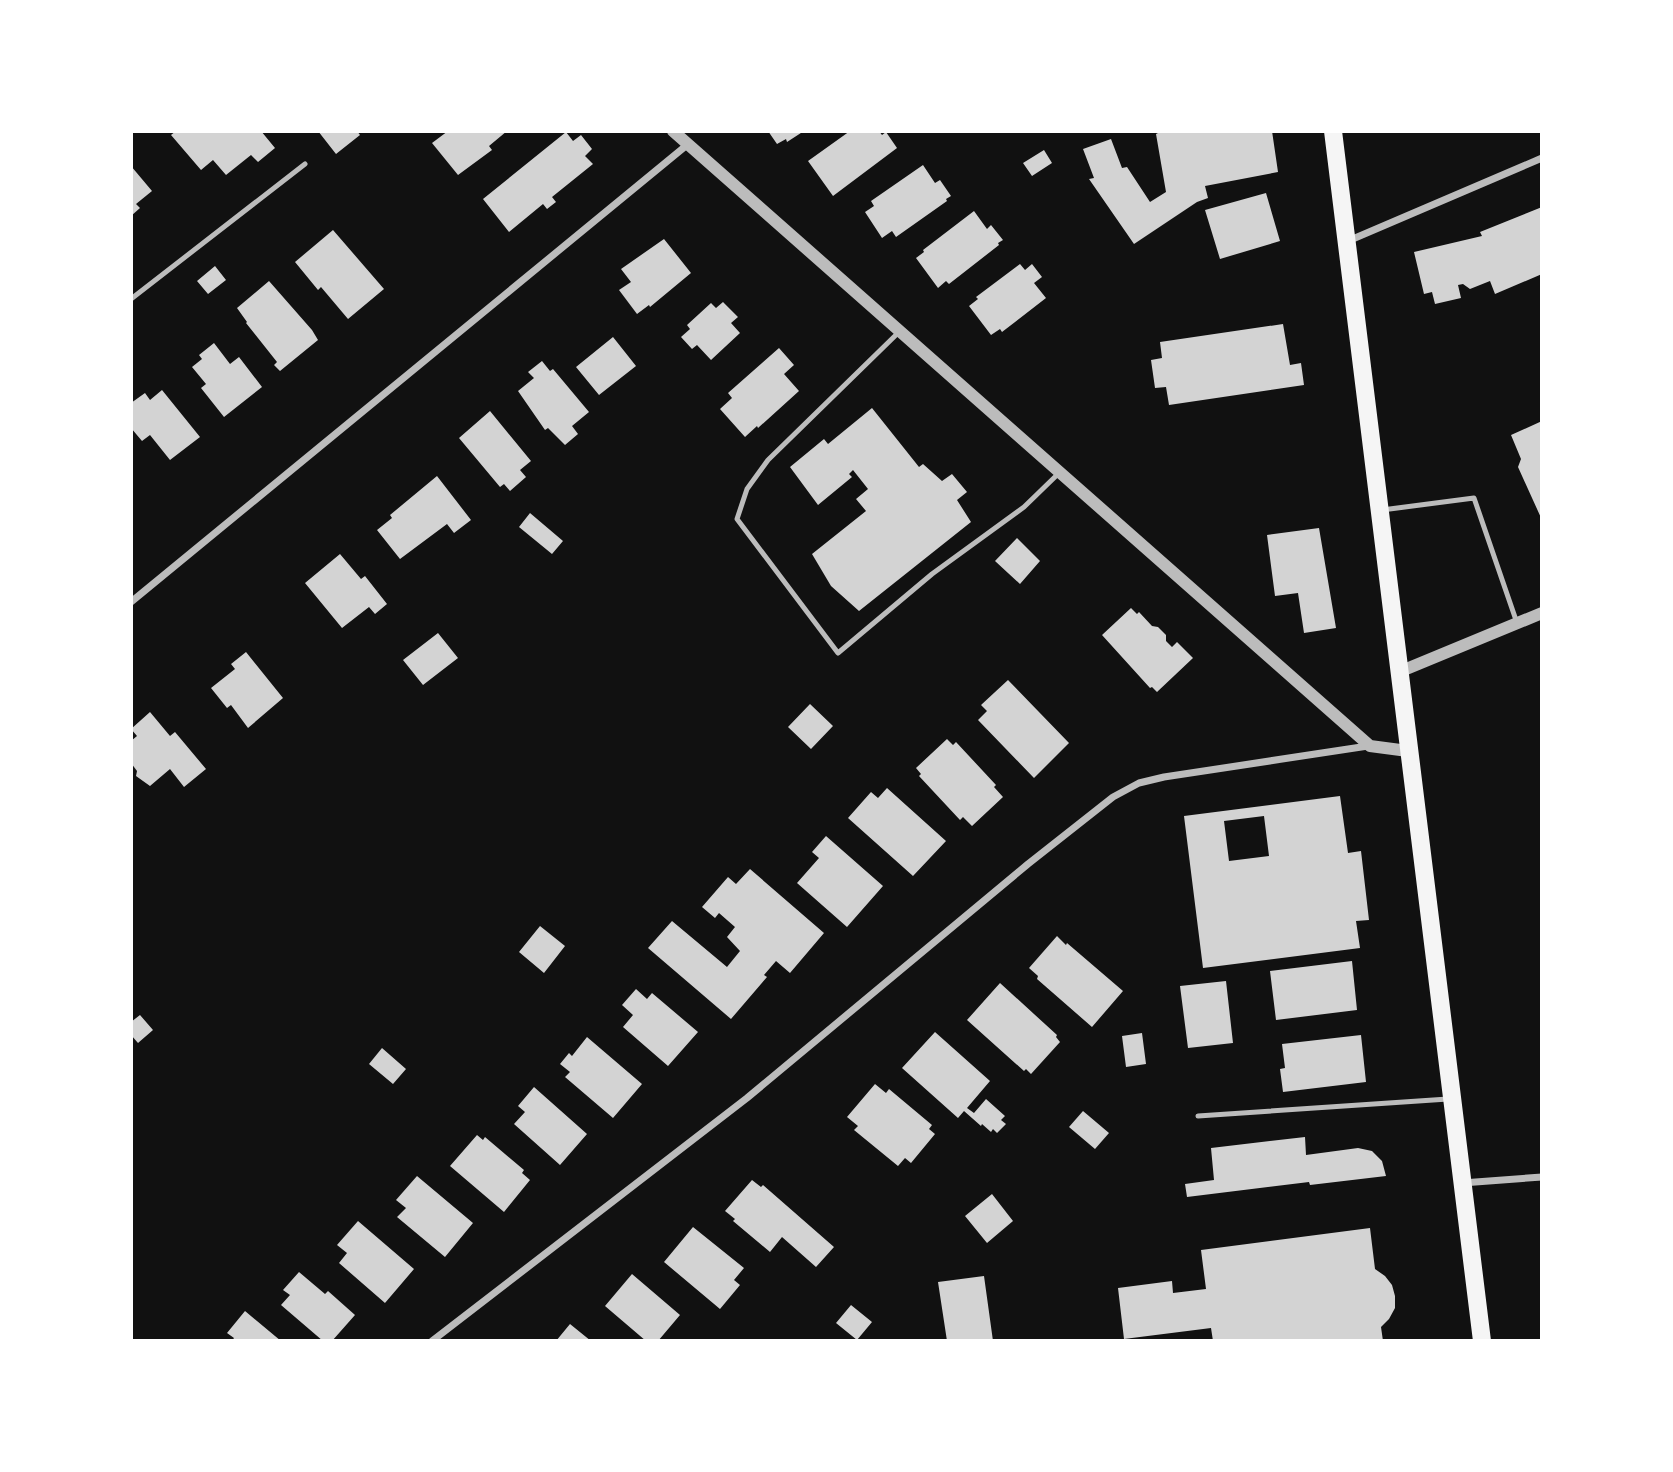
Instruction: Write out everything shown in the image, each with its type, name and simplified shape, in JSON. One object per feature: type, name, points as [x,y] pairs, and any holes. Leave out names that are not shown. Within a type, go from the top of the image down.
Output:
[{"type":"main road","points":[[1333,131],[1482,1341]]},
{"type":"street","points":[[673,131],[1370,746]]},
{"type":"street","points":[[131,602],[687,145]]},
{"type":"street","points":[[1347,241],[1542,158]]},
{"type":"street","points":[[1399,672],[1542,613]]},
{"type":"street","points":[[432,1341],[747,1098],[1028,864],[1113,797],[1139,783],[1164,777],[1370,746],[1408,751]]},
{"type":"street","points":[[1462,1183],[1542,1177]]},
{"type":"lane","points":[[131,299],[305,164]]},
{"type":"lane","points":[[901,331],[768,460],[747,489],[737,519],[838,653],[932,574],[1024,507],[1061,472]]},
{"type":"lane","points":[[1380,511],[1474,498],[1517,623]]},
{"type":"lane","points":[[1198,1116],[1451,1098]]},
{"type":"building","points":[[176,131],[261,131],[275,148],[258,162],[251,155],[226,175],[213,160],[201,170],[171,135]]},
{"type":"building","points":[[318,131],[357,131],[360,135],[336,154]]},
{"type":"building","points":[[448,131],[507,131],[489,146],[492,150],[458,175],[432,143]]},
{"type":"building","points":[[768,131],[804,131],[787,142],[786,139],[777,144]]},
{"type":"building","points":[[850,131],[879,131],[882,135],[886,132],[897,148],[833,196],[808,161]]},
{"type":"building","points":[[1162,131],[1272,131],[1278,172],[1205,186],[1208,198],[1197,202],[1134,244],[1089,179],[1094,178],[1083,149],[1111,139],[1122,168],[1127,167],[1150,202],[1166,192],[1156,134]]},
{"type":"building","points":[[566,132],[573,141],[581,135],[592,149],[585,156],[593,164],[552,197],[556,202],[547,209],[543,204],[509,232],[483,199]]},
{"type":"building","points":[[1044,150],[1052,163],[1032,176],[1023,163]]},
{"type":"building","points":[[923,165],[935,183],[940,180],[951,196],[896,237],[892,231],[882,238],[865,212],[874,206],[871,201]]},
{"type":"building","points":[[131,166],[152,191],[136,204],[140,208],[131,216]]},
{"type":"building","points":[[1266,193],[1280,241],[1220,259],[1205,210]]},
{"type":"building","points":[[1542,207],[1542,274],[1495,294],[1490,281],[1470,289],[1463,284],[1458,285],[1461,298],[1435,304],[1432,292],[1424,294],[1414,252],[1482,236],[1480,232]]},
{"type":"building","points":[[974,211],[987,229],[991,225],[1003,240],[949,284],[946,281],[938,288],[916,258]]},
{"type":"building","points":[[333,230],[384,289],[348,319],[321,287],[318,290],[295,262]]},
{"type":"building","points":[[664,239],[691,273],[650,307],[649,305],[637,314],[619,290],[631,282],[621,269]]},
{"type":"building","points":[[1020,264],[1025,270],[1032,264],[1042,277],[1034,283],[1046,298],[1002,332],[1000,329],[991,335],[969,306],[978,299],[976,297]]},
{"type":"building","points":[[215,266],[226,280],[208,294],[197,281]]},
{"type":"building","points":[[269,281],[318,340],[280,371],[274,365],[277,362],[237,308]]},
{"type":"building","points":[[723,302],[738,317],[731,323],[740,333],[711,360],[697,345],[692,349],[681,337],[690,329],[687,325],[711,303],[716,308]]},
{"type":"building","points":[[1283,324],[1290,365],[1301,363],[1304,385],[1169,405],[1166,387],[1155,388],[1151,360],[1162,358],[1160,342]]},
{"type":"building","points":[[613,337],[636,366],[599,395],[576,367]]},
{"type":"building","points":[[214,343],[230,364],[239,357],[262,387],[224,417],[201,388],[206,384],[192,367],[202,359],[199,355]]},
{"type":"building","points":[[779,348],[794,365],[784,374],[799,391],[745,437],[720,409],[732,398],[728,393]]},
{"type":"building","points":[[542,361],[550,371],[553,369],[589,412],[572,426],[578,434],[565,445],[548,428],[545,430],[518,391],[534,378],[528,372]]},
{"type":"building","points":[[162,390],[200,437],[170,460],[150,435],[142,441],[131,428],[131,403],[145,393],[150,400]]},
{"type":"building","points":[[872,408],[919,467],[923,464],[942,481],[952,474],[967,492],[957,500],[971,522],[859,611],[831,586],[812,554],[866,511],[856,499],[868,489],[853,470],[849,474],[852,477],[818,505],[790,467],[824,439],[828,444]]},
{"type":"building","points":[[490,411],[531,461],[520,470],[526,477],[510,491],[504,484],[500,487],[459,438]]},
{"type":"building","points":[[1542,421],[1542,520],[1518,467],[1521,459],[1511,435]]},
{"type":"building","points":[[437,476],[471,520],[454,533],[447,524],[400,559],[377,530],[392,518],[390,515]]},
{"type":"building","points":[[530,513],[563,541],[552,554],[519,527]]},
{"type":"building","points":[[1319,528],[1336,628],[1304,633],[1298,593],[1275,596],[1267,535]]},
{"type":"building","points":[[1017,538],[1040,561],[1020,584],[995,561]]},
{"type":"building","points":[[340,554],[361,579],[365,576],[387,604],[375,614],[369,607],[342,628],[305,583]]},
{"type":"building","points":[[1131,608],[1137,614],[1139,612],[1152,626],[1158,627],[1172,647],[1177,642],[1193,658],[1157,692],[1150,688],[1102,635]]},
{"type":"building","points":[[438,633],[458,658],[423,685],[403,660]]},
{"type":"building","points":[[246,652],[283,698],[248,728],[231,705],[227,708],[211,688],[235,669],[231,664]]},
{"type":"building","points":[[1008,680],[1069,743],[1034,778],[978,720],[987,711],[981,705]]},
{"type":"building","points":[[810,704],[833,726],[811,749],[788,727]]},
{"type":"building","points":[[150,712],[170,736],[175,732],[206,769],[184,787],[170,769],[150,786],[136,776],[137,771],[131,763],[131,741],[137,736],[131,729]]},
{"type":"building","points":[[947,739],[953,745],[956,742],[996,785],[994,787],[1003,797],[972,826],[963,817],[960,820],[919,776],[921,774],[916,768]]},
{"type":"building","points":[[887,788],[946,841],[913,876],[848,818],[871,792],[878,798]]},
{"type":"building","points":[[1340,796],[1348,853],[1361,851],[1369,920],[1356,921],[1360,948],[1203,968],[1184,816]],"holes":[[[1264,816],[1269,856],[1229,861],[1224,821]]]},
{"type":"building","points":[[826,836],[883,886],[847,927],[797,883],[819,858],[812,852]]},
{"type":"building","points":[[750,869],[824,933],[790,973],[776,961],[764,975],[767,977],[731,1019],[648,948],[672,921],[727,967],[740,951],[727,937],[735,927],[719,913],[715,918],[702,907],[728,877],[736,884]]},
{"type":"building","points":[[540,926],[565,946],[544,973],[519,952]]},
{"type":"building","points":[[1057,936],[1123,991],[1092,1027],[1037,979],[1038,976],[1029,968]]},
{"type":"building","points":[[1352,961],[1357,1010],[1276,1020],[1270,971]]},
{"type":"building","points":[[1226,981],[1233,1043],[1188,1048],[1180,986]]},
{"type":"building","points":[[1000,983],[1057,1035],[1060,1042],[1031,1074],[1026,1069],[1024,1071],[967,1020]]},
{"type":"building","points":[[636,989],[647,999],[652,993],[698,1032],[668,1066],[623,1027],[633,1015],[622,1005]]},
{"type":"building","points":[[140,1015],[153,1030],[138,1043],[131,1035],[131,1022]]},
{"type":"building","points":[[935,1032],[990,1081],[967,1108],[974,1113],[986,1099],[1005,1116],[1001,1120],[1006,1124],[997,1133],[993,1129],[991,1132],[982,1124],[981,1126],[964,1111],[958,1118],[902,1068]]},
{"type":"building","points":[[1142,1033],[1146,1064],[1126,1067],[1122,1036]]},
{"type":"building","points":[[1361,1035],[1366,1082],[1283,1092],[1280,1069],[1285,1068],[1282,1044]]},
{"type":"building","points":[[587,1037],[642,1084],[613,1118],[565,1077],[570,1072],[560,1064],[569,1053],[572,1056]]},
{"type":"building","points":[[382,1048],[406,1069],[393,1084],[369,1064]]},
{"type":"building","points":[[875,1084],[886,1093],[889,1089],[932,1125],[929,1129],[935,1134],[911,1163],[905,1158],[898,1166],[854,1130],[858,1126],[847,1117]]},
{"type":"building","points":[[534,1087],[587,1134],[560,1165],[514,1124],[525,1112],[518,1106]]},
{"type":"building","points":[[1083,1111],[1109,1133],[1095,1149],[1069,1127]]},
{"type":"building","points":[[477,1135],[483,1140],[485,1137],[524,1170],[522,1173],[530,1180],[504,1212],[450,1166]]},
{"type":"building","points":[[1305,1137],[1306,1155],[1358,1148],[1372,1151],[1382,1161],[1386,1176],[1310,1185],[1309,1182],[1187,1197],[1185,1184],[1214,1180],[1211,1148]]},
{"type":"building","points":[[417,1176],[473,1223],[445,1257],[397,1217],[406,1208],[396,1200]]},
{"type":"building","points":[[752,1180],[761,1187],[763,1185],[834,1247],[816,1267],[782,1237],[770,1252],[725,1211]]},
{"type":"building","points":[[992,1194],[1013,1221],[987,1243],[965,1216]]},
{"type":"building","points":[[358,1221],[414,1269],[385,1303],[339,1263],[347,1253],[337,1245]]},
{"type":"building","points":[[693,1227],[744,1268],[734,1280],[740,1285],[720,1309],[664,1262]]},
{"type":"building","points":[[1370,1228],[1375,1269],[1392,1285],[1395,1296],[1395,1308],[1381,1327],[1383,1341],[1213,1341],[1211,1328],[1124,1339],[1118,1288],[1172,1281],[1173,1293],[1206,1289],[1201,1250]]},
{"type":"building","points":[[299,1272],[325,1294],[328,1291],[355,1315],[332,1341],[323,1341],[281,1305],[290,1295],[283,1290]]},
{"type":"building","points":[[632,1274],[680,1315],[658,1341],[646,1341],[605,1306]]},
{"type":"building","points":[[984,1276],[993,1341],[947,1341],[938,1282]]},
{"type":"building","points":[[851,1305],[872,1322],[857,1340],[836,1323]]},
{"type":"building","points":[[245,1311],[281,1341],[232,1341],[234,1338],[227,1333]]},
{"type":"building","points":[[570,1324],[591,1341],[556,1341]]}]
